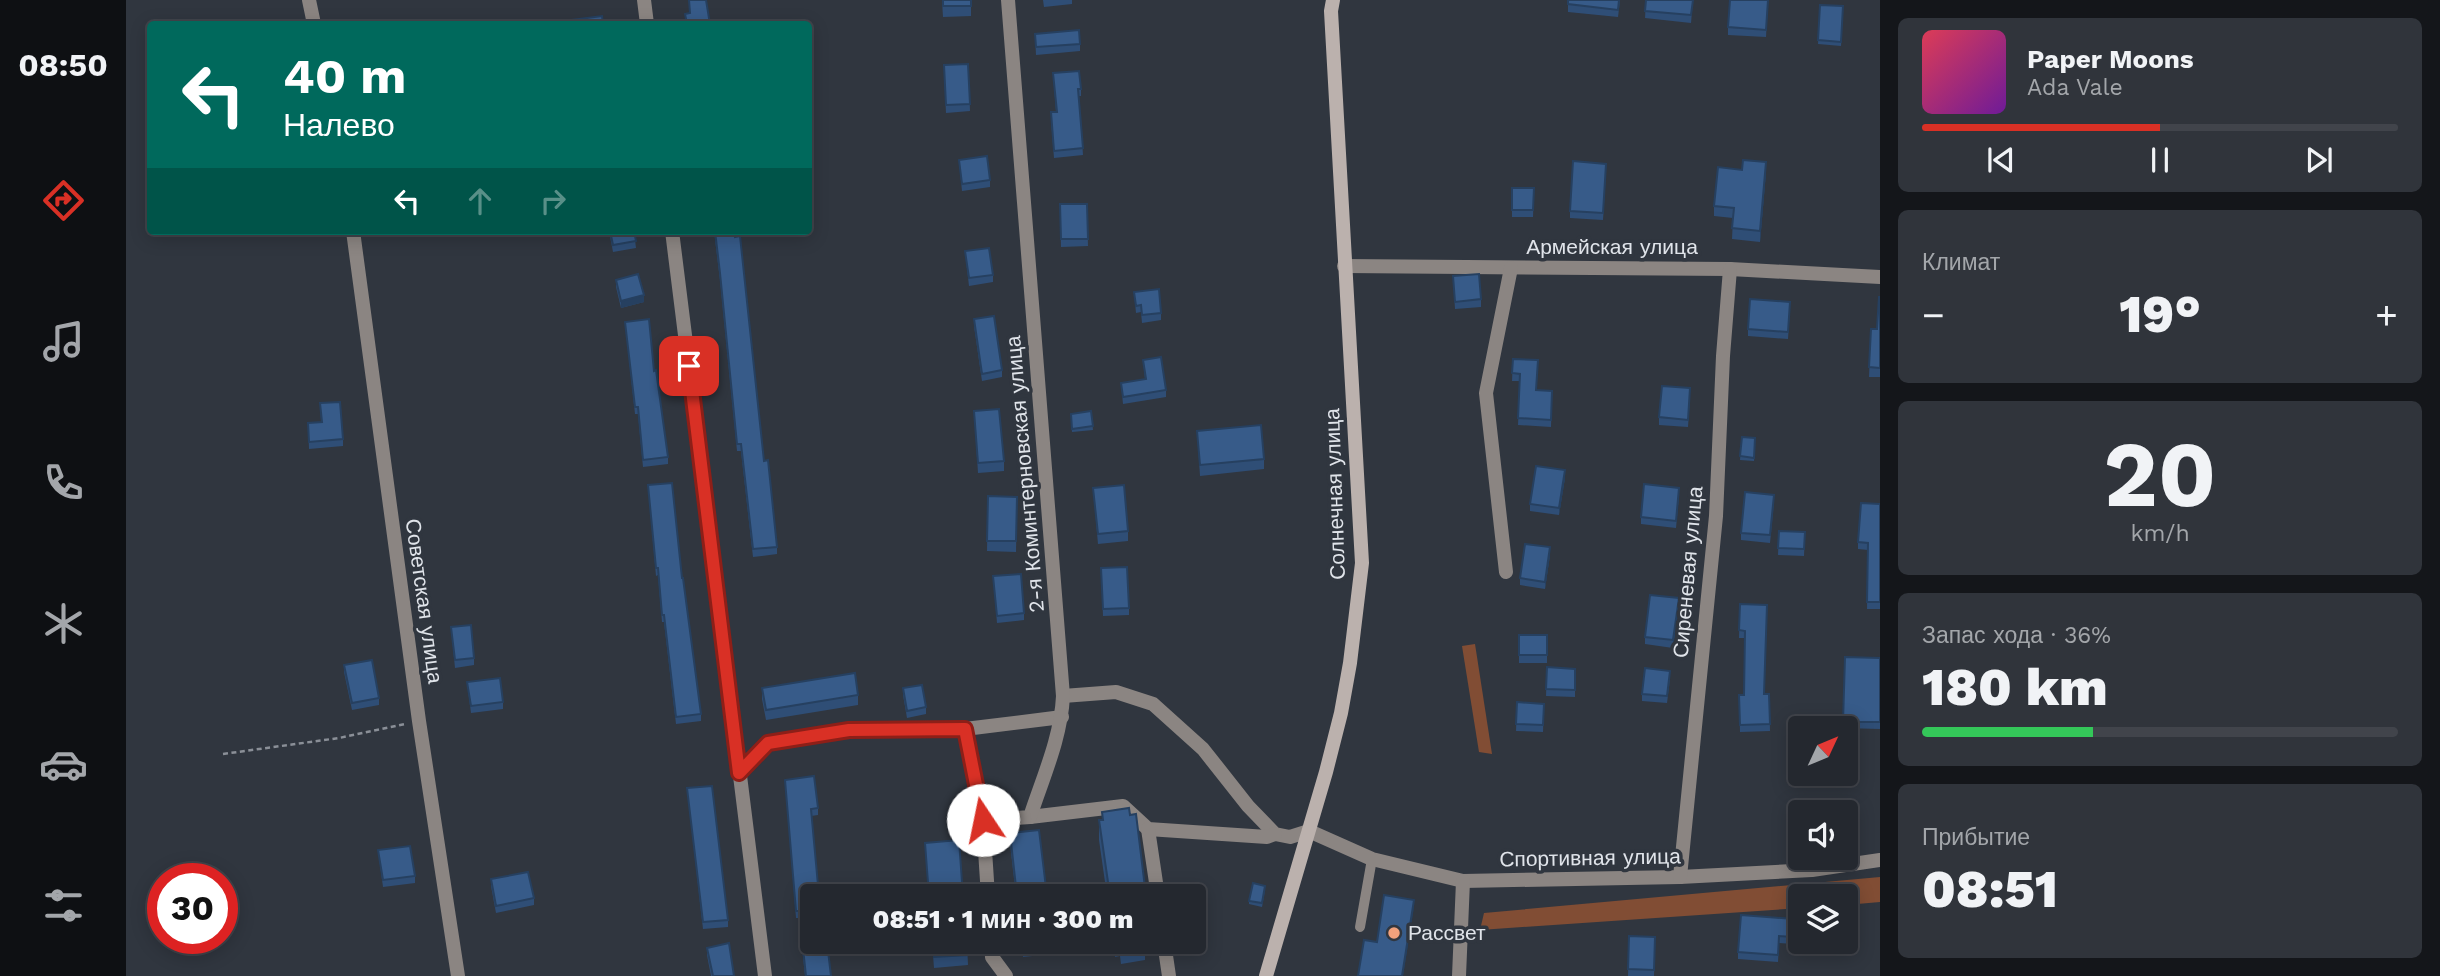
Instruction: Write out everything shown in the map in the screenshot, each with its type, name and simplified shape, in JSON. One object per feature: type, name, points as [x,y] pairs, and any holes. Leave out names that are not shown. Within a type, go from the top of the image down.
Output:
[{"type":"street","points":[[309,0],[313,21]]},
{"type":"street","points":[[644,0],[647,21]]},
{"type":"street","name":"2-я Коминтерновская улица","points":[[1008,0],[1063,696],[1062,717],[1030,817]]},
{"type":"street","name":"Солнечная улица","points":[[1266,976],[1341,713],[1352,652],[1362,564],[1344,266],[1331,12],[1333,0]]},
{"type":"street","name":"Советская улица","points":[[355,235],[419,721],[458,976]]},
{"type":"street","points":[[672,235],[765,976]]},
{"type":"street","name":"Армейская улица","points":[[1344,266],[1730,269],[1880,277]]},
{"type":"street","points":[[1506,572],[1486,393],[1511,268]]},
{"type":"street","name":"Сиреневая улица","points":[[1679,877],[1716,516],[1730,269]]},
{"type":"street","points":[[1063,696],[1116,692],[1153,704],[1203,749],[1248,806],[1275,834]]},
{"type":"street","points":[[739,773],[768,743],[849,730],[965,729],[1062,717]]},
{"type":"street","points":[[965,729],[983,820],[987,884]]},
{"type":"street","points":[[983,820],[1123,806],[1148,829],[1267,837],[1275,834],[1290,837],[1308,831]]},
{"type":"street","points":[[1148,829],[1156,884]]},
{"type":"street","name":"Спортивная улица","points":[[1308,831],[1372,859],[1463,881],[1679,877],[1812,870],[1880,860]]},
{"type":"street","points":[[1458,976],[1463,881]]},
{"type":"street","points":[[992,954],[1006,976]]},
{"type":"street","points":[[1166,954],[1169,976]]},
{"type":"lane","points":[[1360,927],[1372,859]]},
{"type":"path","points":[[223,754],[339,738],[419,721]]},
{"type":"shaded area","points":[[1475,644],[1492,754],[1479,752],[1462,646]]},
{"type":"shaded area","points":[[1880,877],[1880,902],[1858,904],[1858,884],[1803,884]]},
{"type":"shaded area","points":[[1788,885],[1788,909],[1480,930],[1484,913]]},
{"type":"building","points":[[689,0],[706,0],[710,21],[686,21],[685,14],[690,13]]},
{"type":"building","points":[[943,0],[971,0],[971,6],[943,6]]},
{"type":"building","points":[[1568,0],[1619,0],[1618,10],[1568,4]]},
{"type":"building","points":[[1646,0],[1693,0],[1691,15],[1645,11]]},
{"type":"building","points":[[1730,0],[1768,0],[1766,30],[1728,27]]},
{"type":"building","points":[[1820,5],[1843,6],[1841,42],[1818,40]]},
{"type":"building","points":[[602,16],[603,21],[572,21]]},
{"type":"building","points":[[1079,30],[1080,44],[1036,47],[1035,34]]},
{"type":"building","points":[[968,64],[970,104],[946,105],[944,65]]},
{"type":"building","points":[[1079,71],[1083,148],[1054,151],[1051,112],[1057,112],[1053,73]]},
{"type":"building","points":[[987,156],[990,180],[962,184],[959,160]]},
{"type":"building","points":[[1743,160],[1766,162],[1760,231],[1732,228],[1734,208],[1714,206],[1718,167],[1742,170]]},
{"type":"building","points":[[1573,161],[1606,164],[1603,213],[1570,211]]},
{"type":"building","points":[[1512,188],[1534,188],[1533,210],[1512,210]]},
{"type":"building","points":[[1060,204],[1087,204],[1088,239],[1061,239]]},
{"type":"building","points":[[611,235],[635,235],[636,241],[613,245]]},
{"type":"building","points":[[715,235],[740,236],[764,461],[768,460],[777,547],[753,549],[741,444],[737,444]]},
{"type":"building","points":[[989,248],[993,275],[969,278],[965,251]]},
{"type":"building","points":[[638,274],[644,295],[621,301],[616,280]]},
{"type":"building","points":[[1479,274],[1481,299],[1455,302],[1453,276]]},
{"type":"building","points":[[1159,289],[1161,313],[1142,315],[1141,305],[1136,306],[1134,292]]},
{"type":"building","points":[[1879,297],[1880,368],[1869,367],[1871,329],[1877,329]]},
{"type":"building","points":[[1750,299],[1790,302],[1788,332],[1748,329]]},
{"type":"building","points":[[994,316],[1002,370],[982,374],[974,319]]},
{"type":"building","points":[[649,319],[654,371],[656,370],[668,457],[643,460],[625,322]]},
{"type":"building","points":[[1161,357],[1166,390],[1123,397],[1121,383],[1146,379],[1143,360]]},
{"type":"building","points":[[1513,359],[1538,360],[1536,390],[1552,391],[1551,420],[1518,418],[1520,374],[1512,373]]},
{"type":"building","points":[[1662,386],[1690,388],[1688,420],[1659,417]]},
{"type":"building","points":[[340,402],[343,439],[309,442],[308,423],[322,422],[320,403]]},
{"type":"building","points":[[999,409],[1004,461],[978,463],[974,411]]},
{"type":"building","points":[[1091,411],[1093,426],[1072,429],[1071,414]]},
{"type":"building","points":[[1261,425],[1264,459],[1200,465],[1197,431]]},
{"type":"building","points":[[1742,437],[1755,438],[1754,458],[1740,456]]},
{"type":"building","points":[[1536,466],[1565,470],[1559,508],[1530,504]]},
{"type":"building","points":[[672,483],[701,714],[676,717],[648,485]]},
{"type":"building","points":[[1644,484],[1679,488],[1676,521],[1641,517]]},
{"type":"building","points":[[1124,485],[1128,531],[1098,534],[1093,488]]},
{"type":"building","points":[[1745,492],[1774,495],[1770,535],[1741,533]]},
{"type":"building","points":[[988,496],[1017,497],[1016,541],[987,541]]},
{"type":"building","points":[[1861,503],[1880,504],[1880,602],[1867,602],[1868,543],[1858,542]]},
{"type":"building","points":[[1779,531],[1805,532],[1804,549],[1778,548]]},
{"type":"building","points":[[1525,544],[1550,547],[1545,582],[1520,578]]},
{"type":"building","points":[[1127,567],[1129,608],[1103,609],[1101,568]]},
{"type":"building","points":[[1021,574],[1024,613],[997,616],[993,576]]},
{"type":"building","points":[[1650,595],[1679,598],[1673,640],[1645,637]]},
{"type":"building","points":[[1740,604],[1767,605],[1764,694],[1769,694],[1770,724],[1740,725],[1739,695],[1744,695],[1745,631],[1739,630]]},
{"type":"building","points":[[471,625],[474,658],[455,660],[451,627]]},
{"type":"building","points":[[1519,635],[1547,635],[1547,655],[1519,655]]},
{"type":"building","points":[[1845,657],[1880,658],[1880,722],[1858,722],[1858,716],[1843,716]]},
{"type":"building","points":[[372,660],[379,698],[352,703],[344,665]]},
{"type":"building","points":[[1547,667],[1575,669],[1575,690],[1546,689]]},
{"type":"building","points":[[1645,668],[1670,671],[1667,696],[1642,694]]},
{"type":"building","points":[[855,673],[858,695],[766,710],[762,688]]},
{"type":"building","points":[[500,678],[503,702],[471,706],[467,682]]},
{"type":"building","points":[[922,685],[926,707],[907,711],[903,688]]},
{"type":"building","points":[[1517,702],[1544,704],[1543,725],[1516,724]]},
{"type":"building","points":[[814,776],[818,808],[811,809],[818,884],[800,884],[800,920],[799,911],[796,911],[785,780]]},
{"type":"building","points":[[712,786],[728,920],[703,922],[687,788]]},
{"type":"building","points":[[1129,808],[1130,815],[1136,814],[1145,884],[1108,884],[1099,820],[1103,820],[1102,812]]},
{"type":"building","points":[[1039,830],[1046,884],[1016,884],[1010,833]]},
{"type":"building","points":[[959,840],[962,884],[928,884],[925,843]]},
{"type":"building","points":[[410,846],[415,876],[383,880],[378,850]]},
{"type":"building","points":[[528,872],[534,898],[496,906],[491,879]]},
{"type":"building","points":[[1253,883],[1265,886],[1262,903],[1249,901]]},
{"type":"building","points":[[1384,895],[1414,900],[1402,976],[1358,976],[1364,940],[1377,942]]},
{"type":"building","points":[[1741,915],[1788,919],[1788,937],[1779,936],[1778,955],[1738,952]]},
{"type":"building","points":[[1629,936],[1655,937],[1654,970],[1628,969]]},
{"type":"building","points":[[729,943],[734,976],[713,976],[707,948]]},
{"type":"building","points":[[804,954],[828,954],[831,976],[806,976]]},
{"type":"building","points":[[934,954],[968,955],[934,957]]},
{"type":"place","name":"Рассвет","points":[[1394,933]]},
{"type":"route","points":[[689,366],[739,773],[768,743],[849,730],[965,729],[983,820]]}]
